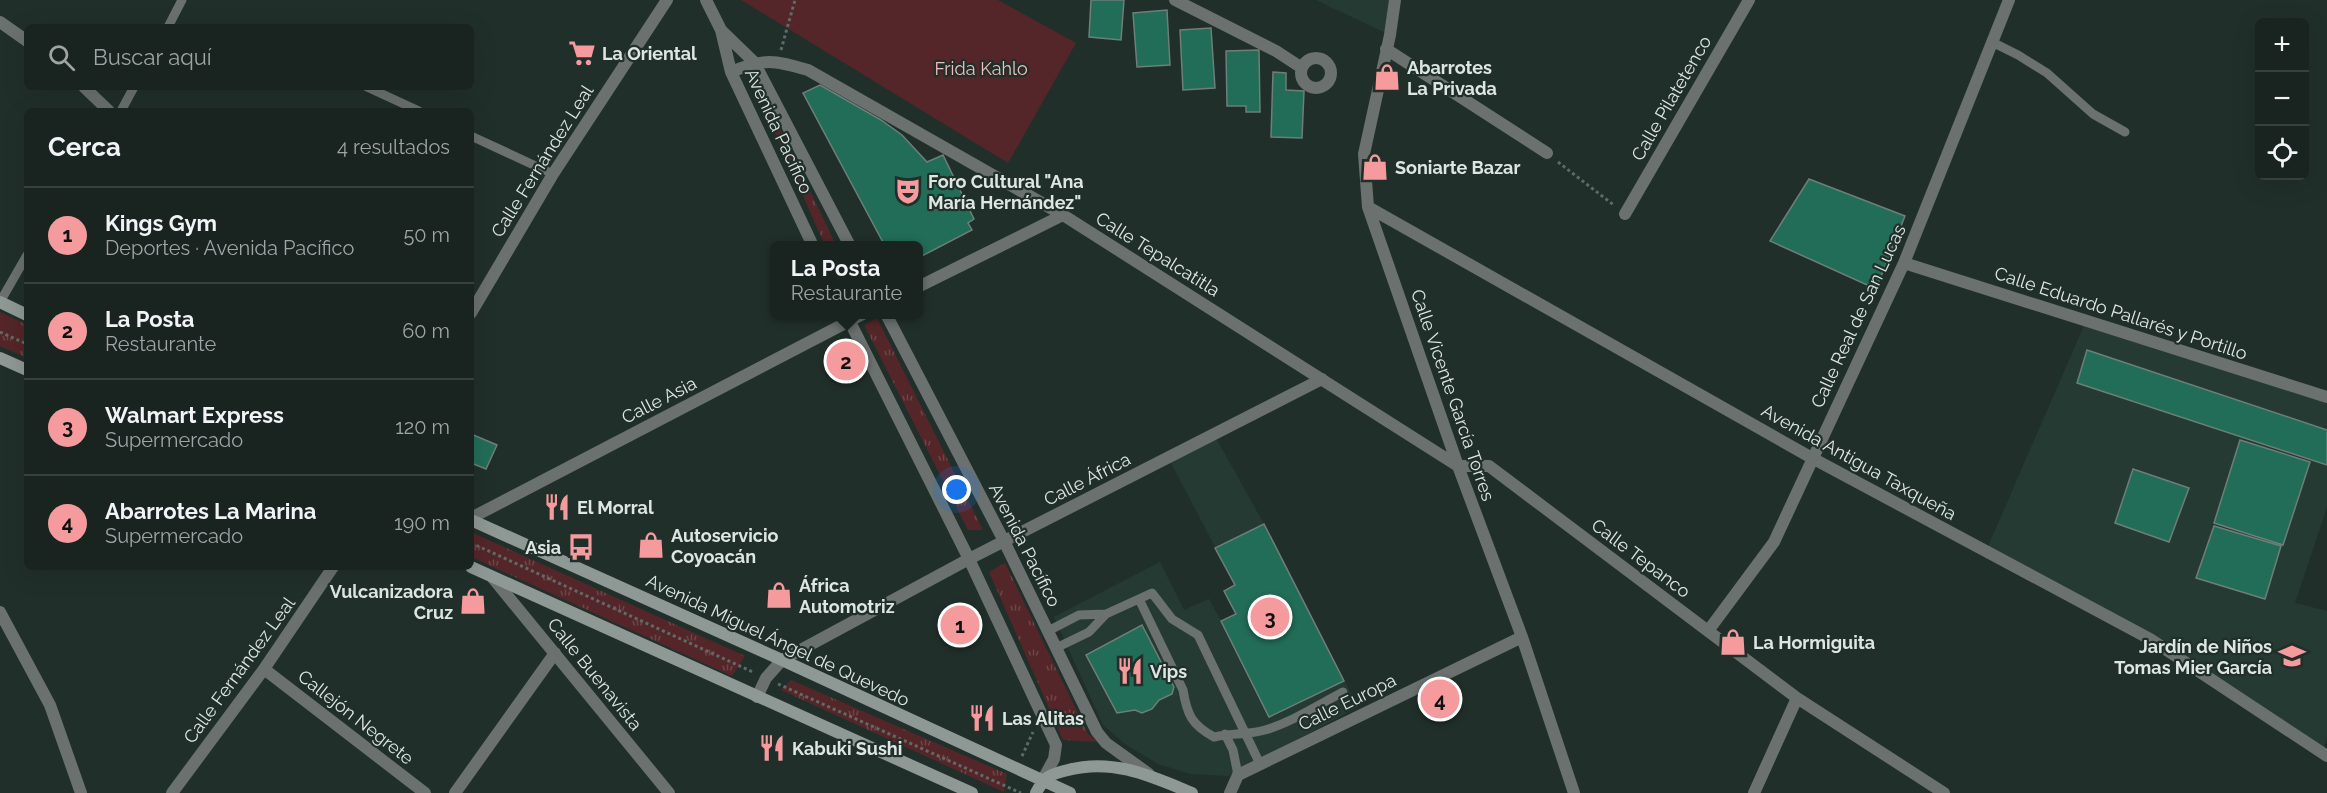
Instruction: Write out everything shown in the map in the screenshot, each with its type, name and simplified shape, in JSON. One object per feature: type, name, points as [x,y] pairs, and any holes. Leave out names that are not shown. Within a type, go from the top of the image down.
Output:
[{"type":"main road","points":[[0,302],[24,314]]},
{"type":"main road","points":[[0,358],[24,369]]},
{"type":"main road","name":"Avenida Miguel Ángel de Quevedo","points":[[474,520],[1070,793]]},
{"type":"main road","points":[[474,568],[969,792]]},
{"type":"main road","points":[[1036,793],[1042,781],[1056,772],[1095,766],[1120,766],[1150,775],[1192,793]]},
{"type":"street","name":"Calle Fernández Leal","points":[[474,309],[553,174],[667,0]]},
{"type":"street","name":"Avenida Pacífico","points":[[706,0],[721,30],[731,72],[811,241]]},
{"type":"street","points":[[1174,0],[1276,51],[1302,68]]},
{"type":"street","name":"Calle Vicente García Torres","points":[[1395,0],[1364,154],[1368,207],[1458,466],[1522,637],[1574,793]]},
{"type":"street","name":"Calle Pilatetenco","points":[[1625,214],[1749,0]]},
{"type":"street","name":"Calle Real de San Lucas","points":[[1708,631],[1774,542],[1904,263],[2008,0]]},
{"type":"street","points":[[0,22],[24,39]]},
{"type":"street","name":"Avenida Pacífico","points":[[721,30],[754,62],[847,241]]},
{"type":"street","points":[[1386,49],[1547,153]]},
{"type":"street","name":"Calle Tepalcatitla","points":[[731,72],[754,62],[778,62],[808,70],[1063,215],[1458,466]]},
{"type":"street","points":[[87,90],[106,108]]},
{"type":"street","name":"Avenida Antigua Taxqueña","points":[[1368,207],[1812,458],[2151,639],[2327,756]]},
{"type":"street","points":[[923,285],[1063,215]]},
{"type":"street","name":"Calle Eduardo Pallarés y Portillo","points":[[1904,263],[2327,397]]},
{"type":"street","name":"Calle Asia","points":[[474,517],[845,319]]},
{"type":"street","points":[[848,319],[969,559],[1056,745],[1056,752],[1042,781]]},
{"type":"street","name":"Avenida Pacífico","points":[[888,319],[1004,541],[1097,732],[1106,743],[1150,775]]},
{"type":"street","name":"Calle África","points":[[757,697],[766,678],[782,660],[969,559],[1322,379]]},
{"type":"street","name":"Calle Tepanco","points":[[1458,466],[1489,466],[1797,698],[1944,793]]},
{"type":"street","name":"Calle Fernández Leal","points":[[172,793],[264,669],[331,570]]},
{"type":"street","name":"Calle Buenavista","points":[[492,577],[669,793]]},
{"type":"street","points":[[0,612],[50,705],[81,793]]},
{"type":"street","name":"Calle Europa","points":[[1238,775],[1522,637]]},
{"type":"street","points":[[455,793],[555,653]]},
{"type":"street","name":"Callejón Negrete","points":[[264,669],[425,793]]},
{"type":"street","points":[[1754,793],[1797,698]]},
{"type":"street","points":[[1230,793],[1238,775]]},
{"type":"lane","points":[[170,24],[183,0]]},
{"type":"lane","points":[[1992,42],[2047,73],[2094,114],[2125,132]]},
{"type":"lane","points":[[123,108],[132,90]]},
{"type":"lane","points":[[373,90],[412,108]]},
{"type":"lane","points":[[474,137],[553,174]]},
{"type":"lane","points":[[0,302],[24,260]]},
{"type":"lane","points":[[1056,648],[1089,632],[1106,614],[1152,593],[1172,619],[1198,635],[1260,764]]},
{"type":"lane","points":[[1139,599],[1183,690],[1185,704],[1197,728],[1214,737],[1268,729],[1343,692]]},
{"type":"lane","points":[[1048,632],[1079,615],[1106,614]]},
{"type":"lane","points":[[1225,734],[1233,750],[1238,775]]},
{"type":"path","points":[[778,62],[795,0]]},
{"type":"path","points":[[1547,153],[1625,214]]},
{"type":"path","points":[[0,332],[24,343]]},
{"type":"path","points":[[474,544],[1021,793]]},
{"type":"path","points":[[1016,770],[1041,714]]},
{"type":"shaded area","points":[[1316,0],[1395,0],[1390,35]]},
{"type":"shaded area","points":[[2086,321],[2327,397],[2327,507],[2295,603],[2327,611],[2327,738],[2322,753],[2151,639],[1986,551]]},
{"type":"shaded area","points":[[1216,438],[1264,524],[1358,707],[1228,776],[1191,774],[1158,764],[1125,744],[1103,725],[1054,617],[1160,562],[1184,610],[1209,599],[1221,621],[1235,614],[1224,591],[1235,585],[1170,461]]},
{"type":"green space","name":"Frida Kahlo","points":[[741,0],[998,0],[1076,43],[1008,163]]},
{"type":"green space","points":[[766,113],[775,118],[834,241],[823,241]]},
{"type":"green space","points":[[0,312],[24,324],[24,357],[0,346]]},
{"type":"green space","points":[[878,319],[983,530],[968,530],[864,325]]},
{"type":"green space","points":[[474,533],[745,656],[732,676],[474,558]]},
{"type":"green space","points":[[1005,563],[1088,734],[1098,742],[1063,740],[989,572]]},
{"type":"green space","points":[[791,680],[1007,774],[1004,792],[781,690]]},
{"type":"building","points":[[1091,0],[1124,0],[1121,40],[1089,37]]},
{"type":"building","points":[[1167,10],[1170,65],[1137,67],[1133,13]]},
{"type":"building","points":[[1211,28],[1215,88],[1183,90],[1180,30]]},
{"type":"building","points":[[1259,50],[1260,112],[1246,112],[1246,106],[1227,106],[1226,51]]},
{"type":"building","points":[[1273,72],[1286,73],[1286,90],[1304,91],[1302,138],[1271,137]]},
{"type":"building","name":"Foro Cultural \"Ana María Hernández\"","points":[[820,85],[881,120],[902,135],[927,162],[943,155],[974,219],[968,223],[972,230],[923,255],[923,241],[882,241],[803,93]]},
{"type":"building","points":[[1809,179],[1905,216],[1876,289],[1770,241]]},
{"type":"building","points":[[2087,350],[2327,430],[2327,465],[2077,383]]},
{"type":"building","points":[[474,435],[497,445],[486,469],[474,464]]},
{"type":"building","points":[[2240,440],[2310,462],[2283,545],[2214,523]]},
{"type":"building","points":[[2133,469],[2189,488],[2169,542],[2115,523]]},
{"type":"building","points":[[1264,524],[1344,681],[1269,717],[1221,621],[1236,614],[1224,591],[1235,585],[1215,548]]},
{"type":"building","points":[[2214,526],[2281,546],[2265,599],[2196,578]]},
{"type":"building","name":"Vips","points":[[1142,625],[1174,687],[1172,694],[1159,700],[1152,709],[1142,713],[1135,710],[1117,713],[1086,655]]},
{"type":"place","name":"La Oriental","points":[[582,53]]},
{"type":"place","name":"Abarrotes La Privada","points":[[1387,77]]},
{"type":"place","name":"Soniarte Bazar","points":[[1375,167]]},
{"type":"place","name":"Foro Cultural \"Ana María Hernández\"","points":[[908,191]]},
{"type":"place","name":"La Posta","points":[[846,361]]},
{"type":"place","name":"El Morral","points":[[557,507]]},
{"type":"place","name":"Autoservicio Coyoacán","points":[[651,545]]},
{"type":"place","name":"Asia","points":[[581,547]]},
{"type":"place","name":"África Automotriz","points":[[779,595]]},
{"type":"place","name":"Vulcanizadora Cruz","points":[[473,601]]},
{"type":"place","name":"Walmart Express","points":[[1270,617]]},
{"type":"place","name":"Kings Gym","points":[[960,625]]},
{"type":"place","name":"La Hormiguita","points":[[1733,642]]},
{"type":"place","name":"Jardín de Niños Tomas Mier García","points":[[2292,656]]},
{"type":"place","name":"Vips","points":[[1130,671]]},
{"type":"place","name":"Abarrotes La Marina","points":[[1440,699]]},
{"type":"place","name":"Las Alitas","points":[[982,718]]},
{"type":"place","name":"Kabuki Sushi","points":[[772,748]]}]
